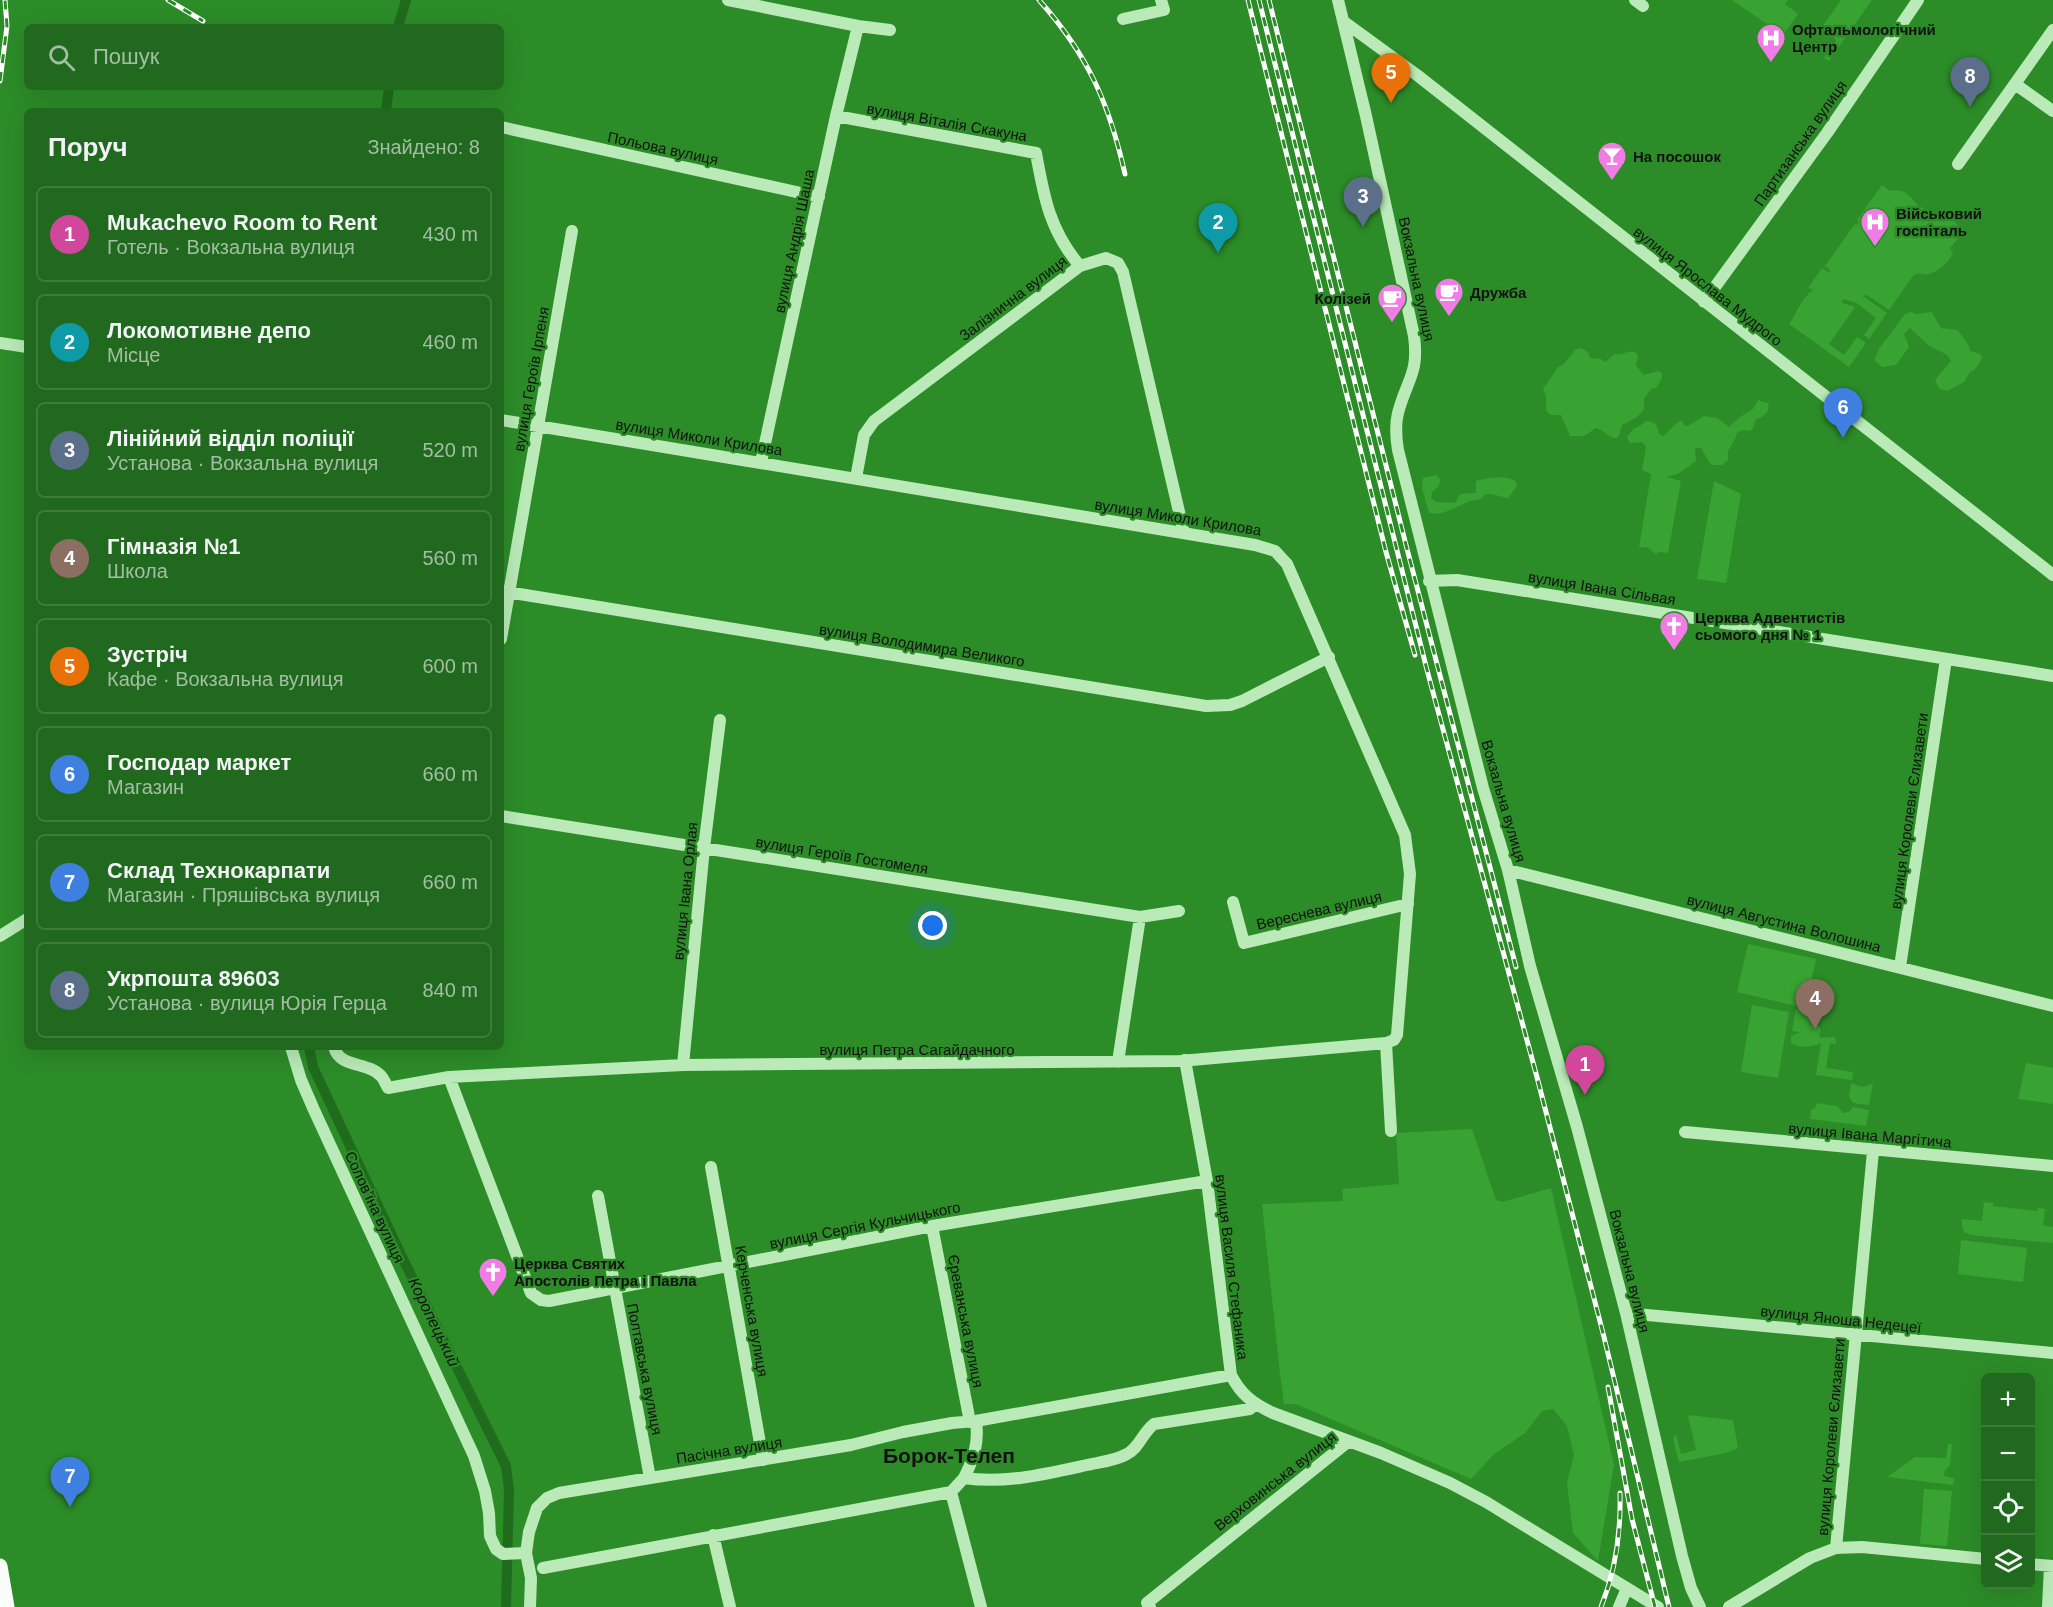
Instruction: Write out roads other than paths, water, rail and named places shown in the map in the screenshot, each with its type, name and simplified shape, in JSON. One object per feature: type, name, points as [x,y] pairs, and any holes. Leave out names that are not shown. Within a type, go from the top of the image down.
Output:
[{"type":"main road","points":[[0,1566],[7,1607]]},
{"type":"street","points":[[728,0],[858,26],[890,30]]},
{"type":"street","points":[[1124,20],[1164,10],[1161,0]]},
{"type":"street","name":"Вокзальна вулиця","points":[[1338,0],[1364,106],[1414,336],[1416,365],[1398,414],[1396,438],[1483,788],[1508,870],[1530,966],[1577,1127],[1626,1313],[1682,1556],[1691,1588],[1700,1607]]},
{"type":"street","name":"Партизанська вулиця","points":[[1704,302],[1827,133],[1918,0]]},
{"type":"street","name":"вулиця Ярослава Мудрого","points":[[1343,21],[1417,75],[2053,574]]},
{"type":"street","name":"вулиця Андрія Шаша","points":[[761,462],[836,116],[858,26]]},
{"type":"street","points":[[1958,164],[2053,30]]},
{"type":"street","points":[[2015,84],[2053,111]]},
{"type":"street","name":"вулиця Віталія Скакуна","points":[[836,116],[1036,153],[1049,216],[1061,242],[1080,266]]},
{"type":"street","name":"Польова вулиця","points":[[504,128],[819,197]]},
{"type":"street","name":"вулиця Героїв Ірпеня","points":[[505,592],[572,231]]},
{"type":"street","name":"Залізнична вулиця","points":[[856,478],[864,435],[874,422],[1080,266],[1106,258],[1118,263],[1123,272],[1184,533]]},
{"type":"street","points":[[0,343],[24,347]]},
{"type":"street","name":"вулиця Миколи Крилова","points":[[504,420],[1275,550],[1287,564],[1405,835],[1410,874],[1399,1029],[1394,1040],[1386,1043]]},
{"type":"street","name":"вулиця Івана Сільвая","points":[[1430,581],[1457,580],[2053,676]]},
{"type":"street","name":"вулиця Володимира Великого","points":[[505,592],[1206,706],[1230,705],[1242,701],[1329,657]]},
{"type":"street","name":"вулиця Королеви Єлизавети","points":[[1900,968],[1946,659]]},
{"type":"street","name":"вулиця Івана Орлая","points":[[683,1065],[704,848],[720,720]]},
{"type":"street","name":"вулиця Героїв Гостомеля","points":[[504,816],[1140,917],[1179,910]]},
{"type":"street","name":"вулиця Августина Волошина","points":[[1508,870],[2053,1006]]},
{"type":"street","name":"Вереснева вулиця","points":[[1233,902],[1244,943],[1408,904]]},
{"type":"street","points":[[1118,1062],[1140,917]]},
{"type":"street","points":[[0,936],[24,921]]},
{"type":"street","points":[[1386,1043],[1391,1131]]},
{"type":"street","name":"вулиця Петра Сагайдачного","points":[[335,1050],[344,1061],[370,1068],[381,1075],[388,1089],[449,1077],[683,1065],[1185,1060],[1386,1043]]},
{"type":"street","name":"Соловʼїна вулиця","points":[[292,1050],[301,1080],[314,1110],[474,1456],[485,1491],[490,1536],[496,1550],[502,1554],[521,1553]]},
{"type":"street","name":"вулиця Василя Стефаника","points":[[1185,1060],[1207,1181],[1231,1375],[1237,1388],[1255,1404],[1291,1421],[1349,1442]]},
{"type":"street","name":"вулиця Сергія Кульчицького","points":[[449,1077],[531,1293],[536,1298],[549,1301],[932,1226],[1207,1181]]},
{"type":"street","name":"вулиця Івана Маргітича","points":[[1685,1132],[2053,1166]]},
{"type":"street","name":"вулиця Королеви Єлизавети","points":[[1836,1548],[1873,1150]]},
{"type":"street","name":"Керченська вулиця","points":[[711,1167],[763,1460]]},
{"type":"street","name":"Полтавська вулиця","points":[[598,1196],[651,1478]]},
{"type":"street","name":"Єреванська вулиця","points":[[932,1226],[973,1421]]},
{"type":"street","name":"вулиця Яноша Недецеї","points":[[1626,1313],[2053,1353]]},
{"type":"street","name":"Пасічна вулиця","points":[[521,1553],[537,1508],[547,1498],[559,1493],[851,1445],[903,1432],[1231,1375]]},
{"type":"street","points":[[963,1478],[999,1481],[1114,1459],[1131,1451],[1148,1428],[1154,1424],[1250,1409],[1255,1404]]},
{"type":"street","points":[[543,1568],[951,1492],[963,1478],[973,1459],[977,1445],[973,1421]]},
{"type":"street","name":"Верховинська вулиця","points":[[1146,1606],[1349,1442],[1413,1466],[1486,1502],[1658,1607]]},
{"type":"street","points":[[951,1492],[981,1607]]},
{"type":"street","points":[[713,1535],[730,1607]]},
{"type":"street","points":[[1728,1607],[1810,1558],[1836,1548],[1862,1547],[1981,1559]]},
{"type":"street","points":[[521,1553],[531,1578],[530,1607]]},
{"type":"street","points":[[2035,1564],[2052,1566],[2048,1607]]},
{"type":"street","points":[[1619,1607],[1627,1588]]},
{"type":"waterway","name":"Коропецький","points":[[399,24],[406,0]]},
{"type":"waterway","name":"Коропецький","points":[[386,108],[389,90]]},
{"type":"waterway","name":"Коропецький","points":[[310,1050],[313,1067],[404,1261],[506,1466],[509,1490],[506,1607]]},
{"type":"railway","points":[[0,81],[7,26],[5,0]]},
{"type":"railway","points":[[168,0],[203,21]]},
{"type":"railway","points":[[1039,0],[1071,40],[1094,81],[1112,125],[1125,174]]},
{"type":"railway","points":[[1248,0],[1386,552],[1415,655]]},
{"type":"railway","points":[[1259,0],[1427,670],[1538,1081],[1604,1337],[1669,1607]]},
{"type":"railway","points":[[1269,0],[1406,545],[1516,967]]},
{"type":"railway","points":[[1608,1387],[1632,1519],[1655,1607]]},
{"type":"railway","points":[[1601,1607],[1616,1551],[1620,1522],[1620,1493]]},
{"type":"place","name":"Офтальмологічний Центр","points":[[1771,64]]},
{"type":"place","name":"Зустріч","points":[[1391,103]]},
{"type":"place","name":"Укрпошта 89603","points":[[1970,107]]},
{"type":"place","name":"На посошок","points":[[1612,182]]},
{"type":"place","name":"Лінійний відділ поліції","points":[[1363,227]]},
{"type":"place","name":"Військовий госпіталь","points":[[1875,248]]},
{"type":"place","name":"Локомотивне депо","points":[[1218,253]]},
{"type":"place","name":"Дружба","points":[[1449,318]]},
{"type":"place","name":"Колізей","points":[[1392,324]]},
{"type":"place","name":"Господар маркет","points":[[1843,438]]},
{"type":"place","name":"Церква Адвентистів сьомого дня № 1","points":[[1674,652]]},
{"type":"place","name":"Гімназія №1","points":[[1815,1029]]},
{"type":"place","name":"Mukachevo Room to Rent","points":[[1585,1095]]},
{"type":"place","name":"Церква Святих Апостолів Петра і Павла","points":[[493,1298]]},
{"type":"place","name":"Склад Технокарпати","points":[[70,1507]]},
{"type":"district","name":"Борок-Телеп","points":[[949,1455]]}]
